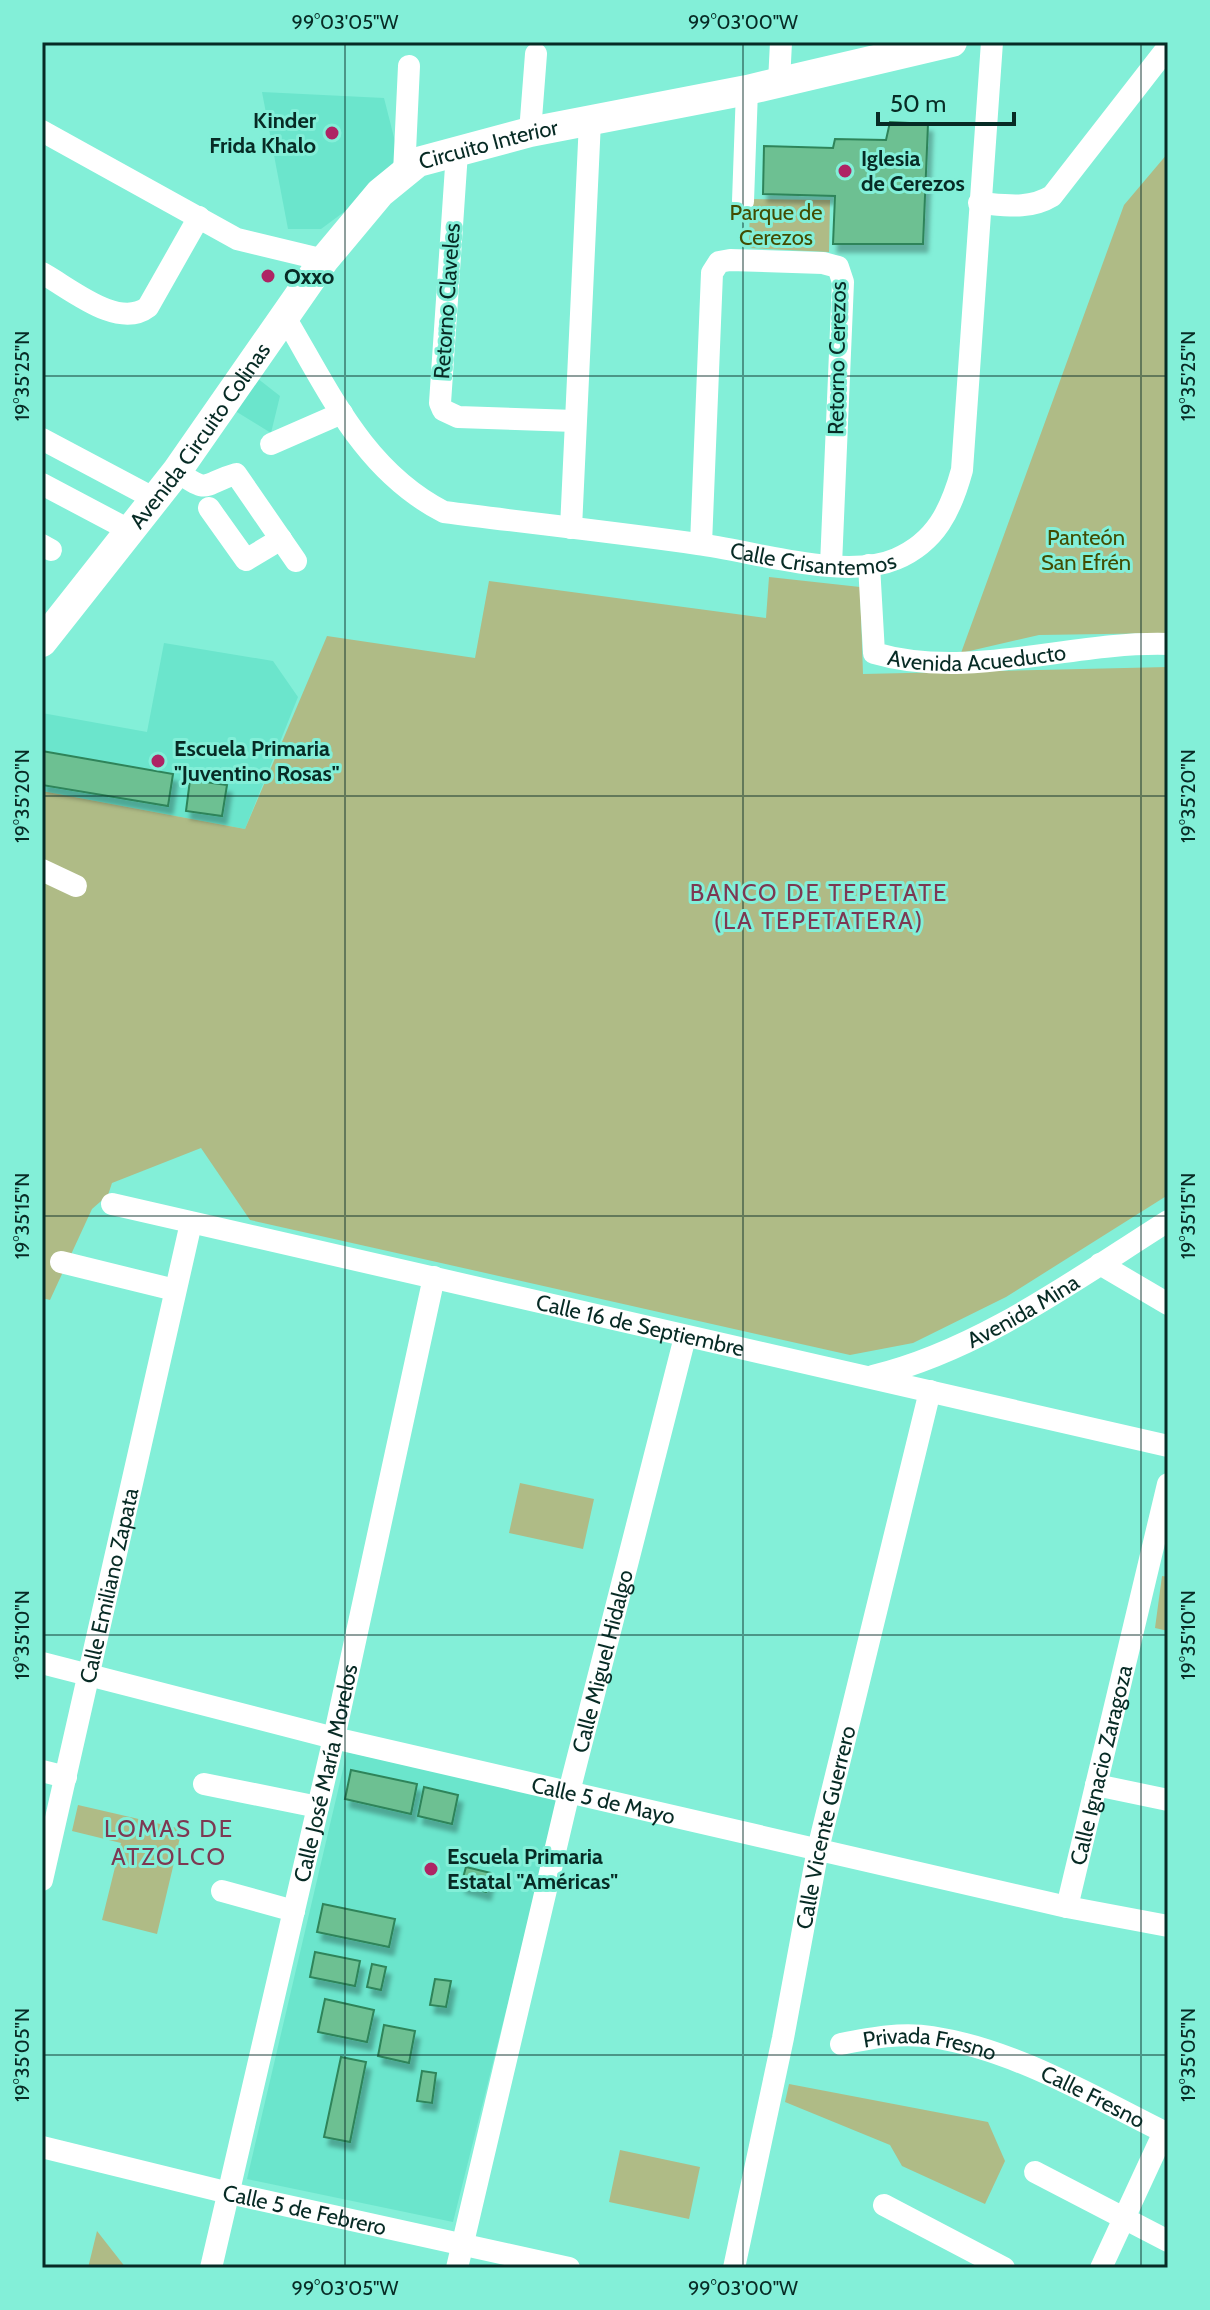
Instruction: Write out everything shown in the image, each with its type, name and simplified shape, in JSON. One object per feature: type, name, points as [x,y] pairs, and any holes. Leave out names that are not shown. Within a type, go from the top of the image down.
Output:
[{"type":"main road","name":"Circuito Interior","points":[[324,260],[380,193],[418,162],[530,132],[747,90],[911,48],[952,42]]},
{"type":"main road","name":"Avenida Circuito Colinas","points":[[129,530],[177,471],[286,319],[324,260]]},
{"type":"main road","points":[[42,642],[129,530]]},
{"type":"street","points":[[779,82],[781,42]]},
{"type":"street","name":"Calle Crisantemos","points":[[286,319],[342,413],[385,472],[412,496],[444,512],[701,544],[831,565],[869,565],[894,560],[919,547],[943,522],[954,499],[962,470],[992,42]]},
{"type":"street","points":[[979,203],[1024,206],[1039,204],[1052,196],[1168,47]]},
{"type":"street","points":[[530,132],[536,54]]},
{"type":"street","points":[[404,173],[409,66]]},
{"type":"street","points":[[743,201],[747,90]]},
{"type":"street","points":[[571,528],[590,121]]},
{"type":"street","points":[[42,131],[237,239],[324,260]]},
{"type":"street","name":"Retorno Claveles","points":[[457,152],[440,403],[443,410],[458,417],[575,421]]},
{"type":"street","points":[[42,273],[115,313],[139,314],[148,307],[199,217]]},
{"type":"street","name":"Retorno Cerezos","points":[[701,544],[712,273],[719,262],[730,260],[823,263],[838,267],[843,282],[831,565]]},
{"type":"street","points":[[271,444],[342,413]]},
{"type":"street","points":[[42,439],[155,499]]},
{"type":"street","points":[[177,471],[198,487],[210,488],[236,474],[296,561]]},
{"type":"street","name":"Avenida Circuito Colinas","points":[[42,484],[129,530]]},
{"type":"street","points":[[209,508],[246,560],[281,539]]},
{"type":"street","name":"Avenida Acueducto","points":[[869,565],[874,653],[898,660],[990,661],[1168,644]]},
{"type":"street","points":[[42,870],[76,886]]},
{"type":"street","name":"Calle 16 de Septiembre","points":[[112,1204],[1168,1446]]},
{"type":"street","name":"Avenida Mina","points":[[865,1378],[909,1367],[994,1327],[1168,1221]]},
{"type":"street","name":"Calle Emiliano Zapata","points":[[42,1880],[91,1675],[191,1223]]},
{"type":"street","points":[[61,1262],[175,1290]]},
{"type":"street","points":[[1100,1264],[1168,1304]]},
{"type":"street","name":"Calle José María Morelos","points":[[211,2268],[334,1738],[434,1277]]},
{"type":"street","name":"Calle Miguel Hidalgo","points":[[457,2268],[569,1792],[685,1337]]},
{"type":"street","name":"Calle Vicente Guerrero","points":[[734,2268],[783,2038],[818,1849],[930,1391]]},
{"type":"street","name":"Calle Ignacio Zaragoza","points":[[1067,1907],[1168,1484]]},
{"type":"street","name":"Calle 5 de Mayo","points":[[42,1663],[334,1738],[1067,1907],[1168,1926]]},
{"type":"street","points":[[42,1771],[66,1777]]},
{"type":"street","points":[[204,1784],[318,1807]]},
{"type":"street","points":[[1096,1785],[1168,1800]]},
{"type":"street","points":[[222,1891],[294,1911]]},
{"type":"street","name":"Privada Fresno","points":[[841,2044],[880,2036],[931,2036],[1018,2060]]},
{"type":"street","name":"Calle Fresno","points":[[1018,2060],[1166,2133]]},
{"type":"street","points":[[1101,2268],[1166,2133]]},
{"type":"street","name":"Calle 5 de Febrero","points":[[42,2147],[229,2193],[569,2268]]},
{"type":"street","points":[[1035,2172],[1168,2241]]},
{"type":"street","points":[[884,2205],[1004,2268]]},
{"type":"shaded area","name":"Kinder Frida Khalo","points":[[262,92],[384,98],[402,169],[321,229],[288,229]]},
{"type":"shaded area","points":[[257,378],[280,396],[271,433],[232,409]]},
{"type":"shaded area","name":"Escuela Primaria \"Juventino Rosas\"","points":[[164,643],[273,661],[298,697],[245,829],[42,791],[42,713],[147,732]]},
{"type":"shaded area","points":[[347,1752],[559,1799],[453,2222],[247,2179]]},
{"type":"green space","name":"Panteón San Efrén","points":[[1168,153],[1168,633],[1039,635],[961,653],[1124,205]]},
{"type":"green space","name":"Parque de Cerezos","points":[[750,199],[830,200],[829,252],[749,248]]},
{"type":"green space","points":[[769,577],[860,587],[863,674],[1168,667],[1168,1195],[1006,1297],[913,1343],[850,1355],[250,1220],[201,1148],[112,1183],[108,1195],[92,1209],[50,1300],[42,1298],[42,791],[245,829],[327,636],[475,658],[489,581],[766,618]]},
{"type":"green space","points":[[520,1483],[594,1499],[583,1549],[509,1533]]},
{"type":"green space","points":[[1162,1576],[1168,1577],[1168,1631],[1155,1628]]},
{"type":"green space","points":[[78,1805],[182,1829],[157,1934],[102,1920],[121,1843],[72,1831]]},
{"type":"green space","points":[[789,2084],[988,2122],[1005,2161],[985,2204],[902,2166],[890,2145],[785,2102]]},
{"type":"green space","points":[[620,2150],[700,2167],[689,2219],[609,2202]]},
{"type":"green space","points":[[97,2231],[126,2268],[88,2268]]},
{"type":"building","name":"Iglesia de Cerezos","points":[[890,122],[928,124],[923,244],[833,244],[835,196],[763,194],[764,146],[833,148],[835,139],[886,140]]},
{"type":"building","points":[[42,751],[173,774],[168,806],[42,785]]},
{"type":"building","points":[[190,780],[227,785],[222,816],[186,811]]},
{"type":"building","points":[[351,1770],[417,1784],[411,1814],[345,1799]]},
{"type":"building","points":[[424,1787],[458,1795],[452,1824],[418,1816]]},
{"type":"building","points":[[466,1867],[491,1873],[486,1892],[461,1885]]},
{"type":"building","points":[[323,1904],[395,1919],[389,1947],[317,1932]]},
{"type":"building","points":[[315,1952],[360,1961],[355,1986],[310,1977]]},
{"type":"building","points":[[372,1964],[386,1967],[381,1990],[367,1987]]},
{"type":"building","points":[[435,1979],[451,1981],[446,2007],[430,2005]]},
{"type":"building","points":[[325,1999],[374,2010],[367,2042],[318,2032]]},
{"type":"building","points":[[384,2025],[415,2031],[409,2063],[378,2056]]},
{"type":"building","points":[[341,2057],[366,2062],[350,2142],[324,2137]]},
{"type":"building","points":[[422,2071],[436,2073],[432,2103],[417,2101]]},
{"type":"place","name":"Kinder Frida Khalo","points":[[332,133]]},
{"type":"place","name":"Iglesia de Cerezos","points":[[845,171]]},
{"type":"place","name":"Oxxo","points":[[268,276]]},
{"type":"place","name":"Escuela Primaria \"Juventino Rosas\"","points":[[158,761]]},
{"type":"place","name":"Escuela Primaria Estatal \"Américas\"","points":[[431,1869]]},
{"type":"district","name":"BANCO DE TEPETATE (LA TEPETATERA)","points":[[819,906]]},
{"type":"district","name":"LOMAS DE ATZOLCO","points":[[169,1842]]}]
